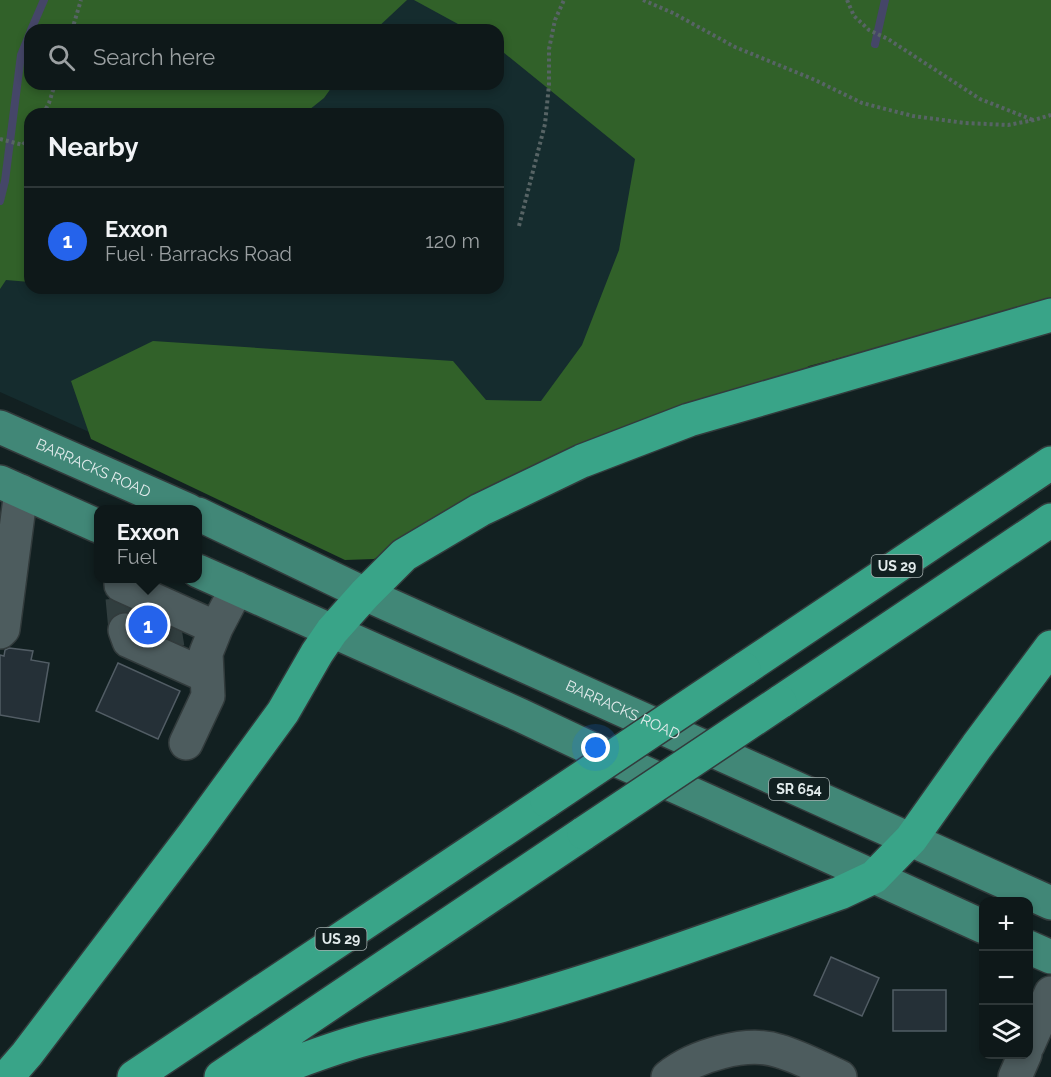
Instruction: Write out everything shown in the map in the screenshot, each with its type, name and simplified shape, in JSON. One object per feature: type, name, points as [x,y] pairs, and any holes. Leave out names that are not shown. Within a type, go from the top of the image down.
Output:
[{"type":"highway","points":[[7,1077],[27,1054],[194,834],[283,712],[332,631],[404,555],[480,510],[582,461],[689,420],[1051,315]]},
{"type":"highway","name":"US 29","points":[[134,1077],[1051,463]]},
{"type":"highway","points":[[221,1077],[1051,520]]},
{"type":"highway","points":[[257,1077],[328,1050],[512,1003],[625,968],[840,893],[874,877],[911,839],[1051,647]]},
{"type":"main road","name":"BARRACKS ROAD","points":[[0,427],[177,505]]},
{"type":"main road","points":[[11,486],[94,524]]},
{"type":"main road","name":"BARRACKS ROAD","points":[[202,516],[365,594],[1051,903]]},
{"type":"main road","points":[[202,573],[979,925]]},
{"type":"main road","points":[[1033,949],[1051,957]]},
{"type":"street","points":[[0,632],[3,629],[11,486]]},
{"type":"street","points":[[121,587],[207,676]]},
{"type":"street","points":[[186,743],[208,696],[206,653],[237,588]]},
{"type":"street","points":[[125,630],[129,641],[165,632],[216,628]]},
{"type":"street","points":[[1033,1036],[1051,993]]},
{"type":"street","points":[[668,1077],[699,1059],[721,1052],[755,1048],[778,1050],[840,1077]]},
{"type":"street","points":[[1015,1077],[1022,1059]]},
{"type":"path","points":[[74,24],[81,0]]},
{"type":"path","points":[[519,226],[545,124],[549,85],[549,49],[555,20],[564,0]]},
{"type":"path","points":[[643,0],[735,47],[815,80],[862,103],[913,116],[965,123],[1008,125],[1051,115]]},
{"type":"path","points":[[847,0],[854,16],[869,30],[888,39],[980,99],[1034,120]]},
{"type":"path","points":[[46,108],[53,90]]},
{"type":"path","points":[[0,139],[23,146],[24,144]]},
{"type":"shaded area","points":[[0,0],[1051,0],[1051,282],[285,520],[0,392]]},
{"type":"green space","points":[[0,0],[407,0],[381,24],[24,24],[24,90],[330,90],[312,108],[24,108],[24,282],[6,280],[0,289]]},
{"type":"green space","points":[[414,0],[1051,0],[1051,302],[809,366],[781,384],[551,457],[374,559],[345,560],[91,439],[71,381],[153,341],[453,361],[486,400],[541,401],[582,345],[619,250],[635,159],[504,53],[504,24],[458,24]]},
{"type":"building","points":[[9,648],[33,651],[31,660],[49,663],[39,722],[0,715],[0,655],[4,656],[5,650]]},
{"type":"building","points":[[118,663],[180,691],[158,739],[96,711]]},
{"type":"building","points":[[831,957],[879,978],[862,1016],[814,995]]},
{"type":"building","points":[[893,990],[946,990],[946,1031],[893,1031]]},
{"type":"waterway","points":[[34,24],[44,0]]},
{"type":"waterway","points":[[875,44],[885,0]]},
{"type":"waterway","points":[[0,201],[5,181],[21,55],[24,48]]},
{"type":"tunnel","points":[[122,598],[125,630]]},
{"type":"tunnel","points":[[163,617],[168,648]]},
{"type":"place","name":"Exxon","points":[[148,625]]}]
